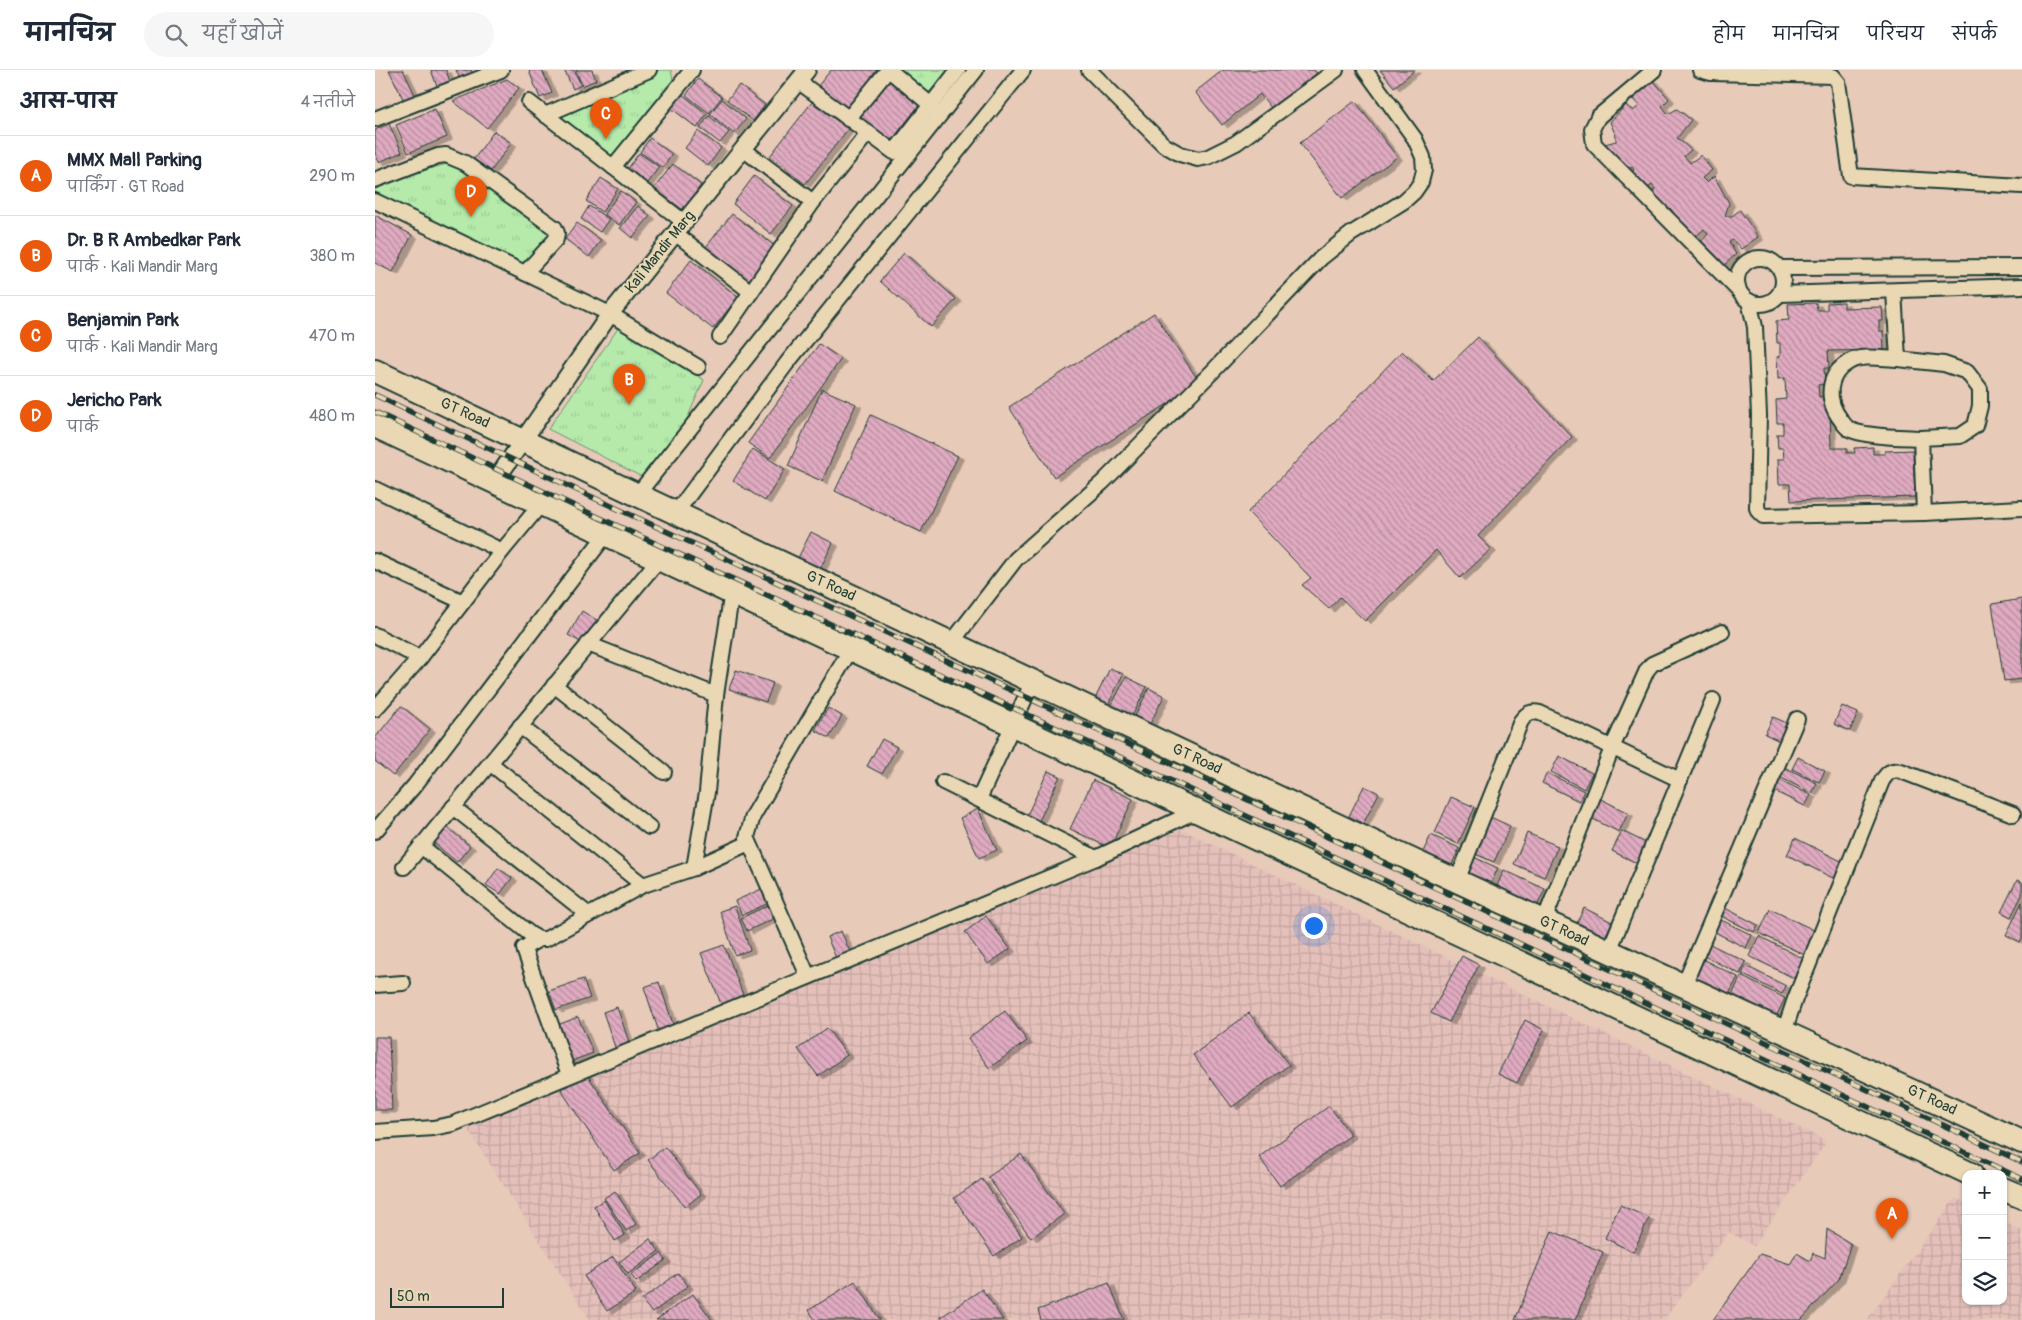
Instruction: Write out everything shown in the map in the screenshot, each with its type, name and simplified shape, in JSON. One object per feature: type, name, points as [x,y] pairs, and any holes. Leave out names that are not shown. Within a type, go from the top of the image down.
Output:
[{"type":"highway","name":"GT Road","points":[[375,371],[1457,881],[2022,1142]]},
{"type":"highway","points":[[375,426],[852,647],[1196,811],[1962,1170]]},
{"type":"highway","points":[[2007,1191],[2022,1198]]},
{"type":"street","points":[[375,119],[501,70]]},
{"type":"street","points":[[545,115],[649,70]]},
{"type":"street","points":[[613,167],[692,70]]},
{"type":"street","points":[[849,119],[889,70],[931,105]]},
{"type":"street","points":[[637,495],[976,70]]},
{"type":"street","points":[[675,514],[787,363],[1023,70]]},
{"type":"street","points":[[1089,70],[1164,145],[1179,154],[1198,159],[1219,153],[1236,143],[1336,70]]},
{"type":"street","points":[[952,642],[1015,559],[1103,482],[1321,258],[1351,234],[1404,201],[1414,192],[1421,182],[1424,170],[1423,157],[1415,139],[1365,70]]},
{"type":"street","points":[[1654,70],[1598,117],[1592,129],[1594,144],[1749,301],[1755,327],[1759,416],[1759,512],[1768,516],[1924,513],[2022,508]]},
{"type":"street","points":[[1700,70],[1711,73],[1833,76],[1839,82],[1851,176],[2022,186]]},
{"type":"street","points":[[802,75],[849,119],[894,152],[956,71]]},
{"type":"street","name":"Kali Mandir Marg","points":[[495,481],[610,314],[802,75]]},
{"type":"street","points":[[529,102],[613,167],[751,292]]},
{"type":"street","points":[[720,337],[813,202],[868,134]]},
{"type":"street","points":[[743,149],[813,202]]},
{"type":"street","points":[[375,180],[438,156],[446,155],[465,163],[555,228],[557,233],[555,239],[525,273]]},
{"type":"street","points":[[375,201],[610,314],[698,367]]},
{"type":"street","points":[[1738,290],[1737,274],[1741,267],[1753,258],[1769,258],[1775,262],[1781,268],[1784,283],[1780,294],[1771,302],[1764,304],[1749,301]]},
{"type":"street","points":[[1781,268],[2022,268]]},
{"type":"street","points":[[1780,294],[2022,286]]},
{"type":"street","points":[[1894,291],[1898,359]]},
{"type":"street","points":[[1869,358],[1898,359],[1944,364],[1967,372],[1980,389],[1981,406],[1975,426],[1960,436],[1921,438],[1878,436],[1848,429],[1835,412],[1830,389],[1835,372],[1850,360],[1869,358]]},
{"type":"street","points":[[1921,438],[1924,513]]},
{"type":"street","points":[[375,489],[502,551]]},
{"type":"street","points":[[375,709],[420,658],[502,551],[542,503]]},
{"type":"street","points":[[375,831],[415,785],[607,533]]},
{"type":"street","points":[[404,867],[659,558]]},
{"type":"street","points":[[375,561],[463,602]]},
{"type":"street","points":[[694,868],[707,792],[716,695],[732,591]]},
{"type":"street","points":[[1543,921],[1641,679],[1652,664],[1722,632]]},
{"type":"street","points":[[375,635],[420,658]]},
{"type":"street","points":[[588,644],[716,695]]},
{"type":"street","points":[[808,976],[747,837],[753,816],[852,647]]},
{"type":"street","points":[[979,799],[1033,681]]},
{"type":"street","points":[[554,685],[664,772]]},
{"type":"street","points":[[1609,951],[1713,700]]},
{"type":"street","points":[[1457,881],[1521,721],[1526,714],[1540,713],[1680,780]]},
{"type":"street","points":[[1683,986],[1797,719]]},
{"type":"street","points":[[520,726],[649,827]]},
{"type":"street","points":[[490,762],[643,885]]},
{"type":"street","points":[[1784,1032],[1827,917],[1882,781],[1887,773],[1893,770],[1901,771],[2013,814]]},
{"type":"street","points":[[943,782],[1096,858]]},
{"type":"street","points":[[453,807],[589,915]]},
{"type":"street","points":[[375,1132],[433,1128],[453,1124],[808,976],[883,948],[1096,858],[1196,811]]},
{"type":"street","points":[[569,1075],[525,952],[527,945],[546,939],[643,885],[694,868],[749,843]]},
{"type":"street","points":[[421,846],[529,934],[539,940]]},
{"type":"street","points":[[375,985],[403,982]]},
{"type":"shaded area","points":[[1174,826],[1827,1141],[1754,1246],[1729,1232],[1664,1320],[590,1320],[458,1114]]},
{"type":"shaded area","points":[[1955,1198],[1962,1201],[1962,1305],[2007,1305],[2007,1224],[2022,1231],[2022,1320],[1867,1320]]},
{"type":"green space","points":[[658,70],[671,70],[674,85],[612,162],[550,116]]},
{"type":"green space","points":[[892,70],[948,70],[925,97]]},
{"type":"green space","points":[[453,162],[554,235],[524,269],[375,198],[375,185]]},
{"type":"green space","points":[[619,327],[704,380],[658,485],[548,429]]},
{"type":"building","points":[[389,70],[403,70],[417,99],[406,105]]},
{"type":"building","points":[[431,70],[446,70],[451,85],[438,89]]},
{"type":"building","points":[[456,70],[471,70],[474,78],[462,83]]},
{"type":"building","points":[[542,70],[552,93],[540,98],[529,71]]},
{"type":"building","points":[[564,70],[574,70],[581,85],[573,89]]},
{"type":"building","points":[[576,70],[592,70],[596,80],[582,86]]},
{"type":"building","points":[[831,70],[880,70],[849,112],[817,87]]},
{"type":"building","points":[[1223,70],[1314,70],[1317,73],[1272,109],[1260,94],[1222,125],[1195,92]]},
{"type":"building","points":[[1380,70],[1415,70],[1394,87]]},
{"type":"building","points":[[507,79],[519,88],[487,128],[453,101]]},
{"type":"building","points":[[698,79],[722,97],[709,113],[686,95]]},
{"type":"building","points":[[888,79],[920,104],[888,145],[856,119]]},
{"type":"building","points":[[1652,79],[1669,99],[1662,106],[1668,114],[1677,109],[1691,120],[1677,138],[1691,150],[1684,156],[1690,163],[1701,155],[1712,170],[1702,178],[1707,183],[1714,176],[1729,203],[1725,216],[1732,216],[1740,210],[1758,237],[1741,249],[1733,240],[1729,242],[1736,254],[1719,270],[1699,244],[1708,234],[1704,229],[1693,239],[1671,215],[1674,213],[1670,208],[1663,210],[1650,195],[1655,189],[1652,185],[1643,191],[1630,174],[1634,170],[1632,167],[1626,171],[1605,144],[1616,141],[1616,136],[1610,122],[1626,105],[1633,111],[1639,106],[1632,98]]},
{"type":"building","points":[[739,85],[765,105],[753,121],[727,100]]},
{"type":"building","points":[[682,94],[707,114],[697,128],[671,108]]},
{"type":"building","points":[[722,99],[746,119],[734,134],[710,114]]},
{"type":"building","points":[[1355,101],[1397,157],[1342,198],[1300,143]]},
{"type":"building","points":[[812,102],[848,129],[805,184],[770,156]]},
{"type":"building","points":[[435,109],[447,137],[408,153],[396,125]]},
{"type":"building","points":[[709,116],[729,132],[720,143],[700,128]]},
{"type":"building","points":[[389,124],[402,152],[379,162],[375,153],[375,130]]},
{"type":"building","points":[[494,131],[511,143],[491,171],[474,159]]},
{"type":"building","points":[[698,131],[721,148],[708,166],[685,148]]},
{"type":"building","points":[[650,138],[672,154],[663,168],[640,152]]},
{"type":"building","points":[[639,153],[659,167],[647,183],[627,170]]},
{"type":"building","points":[[673,164],[701,185],[683,210],[654,188]]},
{"type":"building","points":[[754,176],[793,206],[771,234],[733,204]]},
{"type":"building","points":[[601,178],[618,189],[602,212],[586,201]]},
{"type":"building","points":[[621,191],[636,202],[619,225],[604,214]]},
{"type":"building","points":[[589,206],[609,219],[600,232],[581,219]]},
{"type":"building","points":[[638,206],[650,216],[632,238],[620,228]]},
{"type":"building","points":[[732,214],[776,247],[749,281],[706,247]]},
{"type":"building","points":[[375,215],[412,235],[393,272],[375,263]]},
{"type":"building","points":[[577,223],[601,240],[589,257],[565,239]]},
{"type":"building","points":[[904,253],[956,299],[931,327],[880,281]]},
{"type":"building","points":[[691,260],[738,297],[713,329],[666,293]]},
{"type":"building","points":[[1844,302],[1844,308],[1882,307],[1883,321],[1879,321],[1879,331],[1883,331],[1884,350],[1828,351],[1829,368],[1824,368],[1825,384],[1818,385],[1819,397],[1825,396],[1825,407],[1830,407],[1831,448],[1847,448],[1847,453],[1855,453],[1854,448],[1873,447],[1873,454],[1885,454],[1885,451],[1913,450],[1915,497],[1791,501],[1790,484],[1779,484],[1778,459],[1784,459],[1783,448],[1778,448],[1777,434],[1783,434],[1783,423],[1777,423],[1776,400],[1786,399],[1785,378],[1778,379],[1777,357],[1780,356],[1780,343],[1777,343],[1776,321],[1789,320],[1788,304],[1816,303],[1817,310],[1827,310],[1827,303]]},
{"type":"building","points":[[1154,313],[1200,383],[1054,477],[1009,407]]},
{"type":"building","points":[[1478,337],[1572,437],[1478,536],[1491,549],[1460,578],[1436,550],[1365,621],[1340,597],[1329,609],[1302,585],[1311,578],[1248,512],[1402,351],[1433,381]]},
{"type":"building","points":[[819,344],[841,359],[770,458],[748,443]]},
{"type":"building","points":[[822,389],[856,404],[822,481],[788,466]]},
{"type":"building","points":[[871,415],[958,456],[921,532],[835,491]]},
{"type":"building","points":[[753,449],[785,469],[765,501],[733,481]]},
{"type":"building","points":[[811,532],[833,543],[819,571],[797,560]]},
{"type":"building","points":[[2022,599],[2022,679],[2004,681],[1992,604]]},
{"type":"building","points":[[582,611],[598,621],[584,644],[568,635]]},
{"type":"building","points":[[1110,668],[1123,674],[1108,705],[1095,699]]},
{"type":"building","points":[[736,670],[773,683],[766,702],[729,689]]},
{"type":"building","points":[[1126,677],[1147,687],[1128,724],[1107,714]]},
{"type":"building","points":[[1149,688],[1164,696],[1147,730],[1132,722]]},
{"type":"building","points":[[401,706],[430,729],[393,776],[375,761],[375,738]]},
{"type":"building","points":[[1842,706],[1858,713],[1850,731],[1834,724]]},
{"type":"building","points":[[828,708],[842,716],[829,738],[815,730]]},
{"type":"building","points":[[1773,717],[1789,724],[1782,742],[1765,734]]},
{"type":"building","points":[[882,739],[897,747],[882,774],[867,766]]},
{"type":"building","points":[[1559,756],[1592,773],[1584,789],[1551,772]]},
{"type":"building","points":[[1798,757],[1825,771],[1819,782],[1792,769]]},
{"type":"building","points":[[1784,767],[1817,783],[1812,793],[1779,777]]},
{"type":"building","points":[[1048,771],[1060,776],[1039,821],[1027,815]]},
{"type":"building","points":[[1547,773],[1584,791],[1579,801],[1542,783]]},
{"type":"building","points":[[1093,780],[1133,799],[1110,848],[1070,829]]},
{"type":"building","points":[[1780,780],[1811,795],[1805,806],[1774,791]]},
{"type":"building","points":[[1364,786],[1379,793],[1363,824],[1349,816]]},
{"type":"building","points":[[1451,797],[1475,807],[1458,844],[1435,833]]},
{"type":"building","points":[[1599,798],[1628,813],[1619,832],[1589,817]]},
{"type":"building","points":[[978,809],[997,850],[979,858],[960,818]]},
{"type":"building","points":[[1486,815],[1510,826],[1494,862],[1469,851]]},
{"type":"building","points":[[443,824],[470,846],[457,862],[430,840]]},
{"type":"building","points":[[1622,831],[1648,844],[1639,864],[1612,851]]},
{"type":"building","points":[[1527,833],[1558,846],[1544,877],[1514,864]]},
{"type":"building","points":[[1431,835],[1459,848],[1451,867],[1422,854]]},
{"type":"building","points":[[1795,838],[1843,862],[1835,879],[1787,855]]},
{"type":"building","points":[[1469,855],[1498,868],[1491,883],[1462,870]]},
{"type":"building","points":[[498,868],[512,878],[500,894],[486,885]]},
{"type":"building","points":[[1504,870],[1545,889],[1537,906],[1496,888]]},
{"type":"building","points":[[2017,880],[2022,882],[2022,895],[2011,917],[2001,912]]},
{"type":"building","points":[[766,887],[773,901],[742,915],[735,901]]},
{"type":"building","points":[[2022,902],[2022,939],[2020,942],[2006,935]]},
{"type":"building","points":[[773,903],[779,916],[747,931],[741,918]]},
{"type":"building","points":[[735,906],[750,950],[735,955],[720,911]]},
{"type":"building","points":[[1584,908],[1612,922],[1604,939],[1576,925]]},
{"type":"building","points":[[1725,908],[1758,925],[1754,932],[1721,916]]},
{"type":"building","points":[[1770,909],[1816,931],[1805,955],[1759,933]]},
{"type":"building","points":[[986,916],[1010,949],[988,964],[965,932]]},
{"type":"building","points":[[1719,919],[1752,935],[1746,948],[1713,931]]},
{"type":"building","points":[[841,931],[850,952],[836,958],[827,937]]},
{"type":"building","points":[[1759,936],[1804,959],[1794,978],[1749,956]]},
{"type":"building","points":[[1710,944],[1746,962],[1740,974],[1704,956]]},
{"type":"building","points":[[724,945],[745,1000],[723,1009],[701,953]]},
{"type":"building","points":[[1462,956],[1479,965],[1449,1022],[1431,1013]]},
{"type":"building","points":[[1704,960],[1738,977],[1728,996],[1695,979]]},
{"type":"building","points":[[1746,966],[1786,986],[1782,994],[1742,974]]},
{"type":"building","points":[[1741,976],[1785,998],[1776,1017],[1732,995]]},
{"type":"building","points":[[583,979],[590,998],[556,1010],[549,991]]},
{"type":"building","points":[[659,982],[674,1027],[659,1032],[644,987]]},
{"type":"building","points":[[617,1007],[630,1045],[616,1050],[603,1012]]},
{"type":"building","points":[[1005,1011],[1027,1041],[989,1068],[968,1038]]},
{"type":"building","points":[[1249,1013],[1289,1065],[1232,1107],[1193,1055]]},
{"type":"building","points":[[578,1017],[593,1053],[569,1062],[555,1026]]},
{"type":"building","points":[[1525,1020],[1544,1030],[1517,1083],[1498,1074]]},
{"type":"building","points":[[827,1028],[847,1055],[818,1076],[798,1049]]},
{"type":"building","points":[[375,1037],[389,1037],[392,1110],[375,1110]]},
{"type":"building","points":[[586,1073],[640,1153],[614,1170],[561,1090]]},
{"type":"building","points":[[1329,1106],[1351,1135],[1280,1186],[1259,1157]]},
{"type":"building","points":[[665,1147],[701,1194],[685,1207],[648,1160]]},
{"type":"building","points":[[1021,1154],[1064,1214],[1031,1238],[988,1177]]},
{"type":"building","points":[[982,1179],[1022,1237],[994,1256],[954,1198]]},
{"type":"building","points":[[615,1191],[636,1224],[626,1231],[604,1198]]},
{"type":"building","points":[[604,1200],[625,1235],[615,1241],[594,1206]]},
{"type":"building","points":[[1620,1205],[1649,1218],[1633,1252],[1605,1238]]},
{"type":"building","points":[[1827,1229],[1851,1244],[1839,1279],[1801,1320],[1713,1320],[1760,1254],[1790,1264],[1797,1253],[1810,1261],[1813,1253],[1825,1258]]},
{"type":"building","points":[[1552,1231],[1603,1252],[1575,1320],[1515,1320]]},
{"type":"building","points":[[650,1239],[659,1251],[628,1274],[619,1262]]},
{"type":"building","points":[[661,1253],[666,1260],[636,1282],[631,1275]]},
{"type":"building","points":[[613,1257],[636,1292],[607,1311],[584,1276]]},
{"type":"building","points":[[678,1273],[688,1286],[652,1313],[642,1300]]},
{"type":"building","points":[[855,1281],[880,1320],[815,1320],[809,1310]]},
{"type":"building","points":[[1109,1283],[1124,1320],[1041,1320],[1038,1310]]},
{"type":"building","points":[[982,1289],[1003,1320],[942,1320],[941,1317]]},
{"type":"building","points":[[693,1294],[712,1320],[656,1320]]},
{"type":"railway","points":[[375,395],[1180,768],[2022,1162]]},
{"type":"railway","points":[[375,412],[585,511],[1174,782],[2022,1179]]},
{"type":"place","name":"Benjamin Park","points":[[606,139]]},
{"type":"place","name":"Jericho Park","points":[[471,217]]},
{"type":"place","name":"Dr. B R Ambedkar Park","points":[[629,405]]},
{"type":"place","name":"MMX Mall Parking","points":[[1892,1239]]}]
